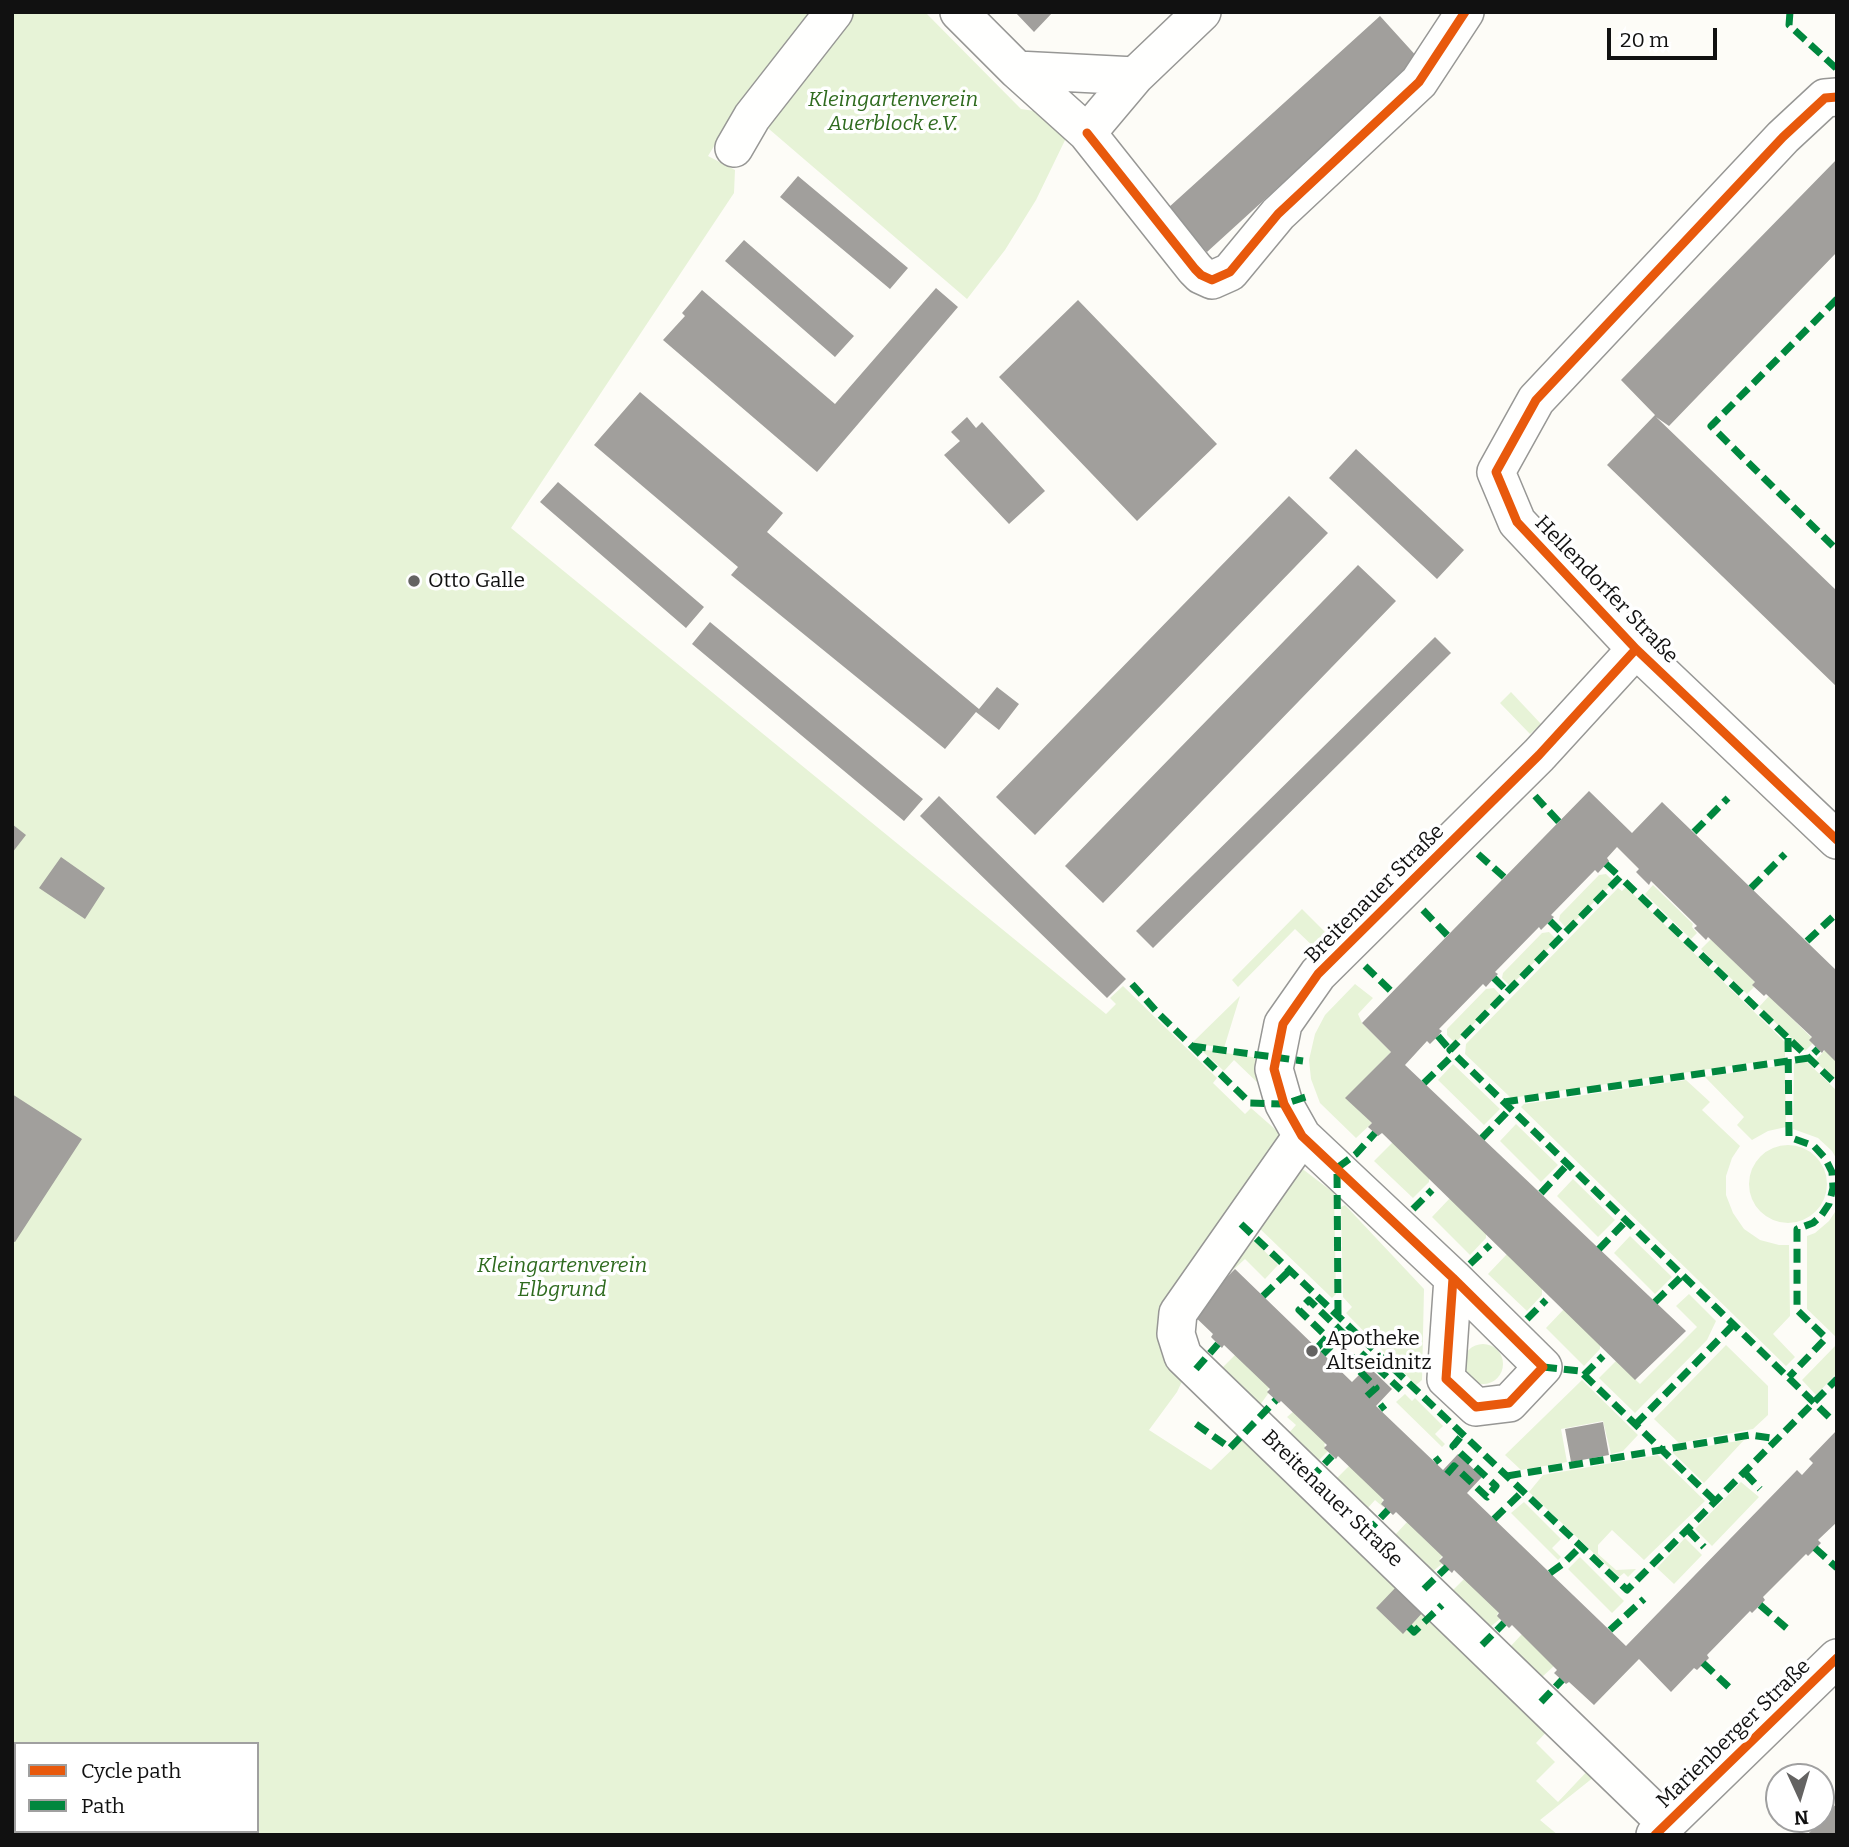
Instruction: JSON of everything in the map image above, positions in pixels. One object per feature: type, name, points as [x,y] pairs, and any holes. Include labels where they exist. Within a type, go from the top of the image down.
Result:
[{"type":"street","points":[[734,148],[752,117],[834,12]]},
{"type":"street","points":[[959,12],[1017,70],[1087,133],[1195,269],[1212,280],[1230,272],[1278,214],[1419,82],[1465,12]]},
{"type":"street","points":[[1087,133],[1135,76],[1202,12]]},
{"type":"street","points":[[1017,70],[1135,76]]},
{"type":"street","name":"Hellendorfer Straße","points":[[1837,97],[1825,99],[1783,137],[1536,400],[1496,472],[1517,522],[1636,649],[1837,840]]},
{"type":"street","name":"Breitenauer Straße","points":[[1452,1278],[1303,1136],[1284,1104],[1274,1069],[1283,1024],[1318,974],[1539,755],[1636,649]]},
{"type":"street","name":"Breitenauer Straße","points":[[1303,1136],[1178,1313],[1177,1334],[1183,1356],[1661,1829]]},
{"type":"street","name":"Marienberger Straße","points":[[1661,1829],[1837,1658]]},
{"type":"green space","name":"Kleingartenverein Elbgrund","points":[[12,12],[816,12],[735,112],[708,156],[735,170],[734,193],[511,528],[1106,1014],[1116,1004],[1110,998],[1123,986],[1217,1078],[1213,1083],[1245,1114],[1251,1108],[1284,1137],[1167,1312],[1187,1371],[1177,1392],[1149,1430],[1211,1470],[1250,1432],[1552,1726],[1536,1743],[1555,1762],[1536,1781],[1558,1802],[1593,1765],[1594,1777],[1540,1820],[1558,1835],[31,1835],[28,1833],[259,1833],[259,1742],[14,1742],[14,1825]]},
{"type":"green space","name":"Kleingartenverein Auerblock e.V.","points":[[848,12],[925,12],[1021,109],[1048,113],[1068,134],[1036,200],[1005,250],[967,299],[762,123]]},
{"type":"green space","points":[[1511,692],[1541,724],[1530,734],[1500,703]]},
{"type":"green space","points":[[1606,874],[1614,882],[1567,929],[1559,920],[1560,915],[1599,875]]},
{"type":"green space","points":[[1653,885],[1693,924],[1692,927],[1697,933],[1691,939],[1645,894]]},
{"type":"green space","points":[[1626,887],[1785,1042],[1785,1058],[1511,1098],[1465,1054],[1466,1044],[1618,888],[1622,891]]},
{"type":"green space","points":[[1302,909],[1331,938],[1318,951],[1295,929],[1238,987],[1232,980]]},
{"type":"green space","points":[[1549,932],[1557,940],[1510,986],[1502,978],[1503,973],[1542,933]]},
{"type":"green space","points":[[1711,939],[1757,984],[1747,994],[1701,949]]},
{"type":"green space","points":[[1355,984],[1373,998],[1358,1014],[1362,1023],[1391,1052],[1346,1098],[1372,1123],[1356,1138],[1320,1103],[1311,1079],[1309,1060],[1315,1034],[1325,1015]]},
{"type":"green space","points":[[1494,988],[1501,996],[1455,1043],[1447,1035],[1447,1029],[1486,989]]},
{"type":"green space","points":[[1240,996],[1224,1048],[1192,1043]]},
{"type":"green space","points":[[1769,996],[1815,1041],[1805,1051],[1759,1007]]},
{"type":"green space","points":[[1200,1049],[1259,1058],[1259,1084],[1234,1060],[1224,1071]]},
{"type":"green space","points":[[1825,1050],[1837,1061],[1837,1082],[1815,1061]]},
{"type":"green space","points":[[1806,1061],[1837,1091],[1837,1160],[1818,1138],[1793,1129],[1794,1063]]},
{"type":"green space","points":[[1453,1064],[1500,1109],[1484,1125],[1438,1080]]},
{"type":"green space","points":[[1785,1065],[1786,1127],[1768,1131],[1752,1140],[1737,1125],[1744,1117],[1705,1077]]},
{"type":"green space","points":[[1686,1080],[1710,1102],[1702,1110],[1740,1146],[1732,1158],[1726,1176],[1726,1195],[1733,1213],[1744,1229],[1760,1240],[1789,1245],[1790,1316],[1773,1334],[1795,1357],[1786,1366],[1521,1107],[1524,1104]]},
{"type":"green space","points":[[1516,1124],[1558,1165],[1541,1182],[1500,1141]]},
{"type":"green space","points":[[1394,1141],[1429,1175],[1429,1182],[1413,1198],[1374,1161]]},
{"type":"green space","points":[[1780,1145],[1796,1145],[1810,1151],[1821,1162],[1827,1176],[1827,1192],[1821,1206],[1810,1217],[1796,1223],[1780,1223],[1766,1217],[1755,1206],[1749,1192],[1749,1176],[1755,1162],[1766,1151]]},
{"type":"green space","points":[[1296,1164],[1334,1193],[1336,1294],[1332,1298],[1256,1225]]},
{"type":"green space","points":[[1573,1179],[1615,1220],[1598,1237],[1557,1196]]},
{"type":"green space","points":[[1451,1197],[1486,1231],[1486,1238],[1470,1255],[1432,1217]]},
{"type":"green space","points":[[1345,1205],[1424,1289],[1422,1380],[1416,1385],[1346,1313],[1352,1307],[1343,1297],[1341,1207]]},
{"type":"green space","points":[[1837,1209],[1837,1338],[1807,1309],[1807,1236],[1829,1221]]},
{"type":"green space","points":[[1630,1236],[1672,1277],[1655,1294],[1614,1253]]},
{"type":"green space","points":[[1251,1237],[1278,1265],[1265,1279],[1245,1259],[1233,1270],[1234,1263]]},
{"type":"green space","points":[[1507,1254],[1542,1288],[1542,1295],[1527,1311],[1488,1274]]},
{"type":"green space","points":[[1689,1294],[1716,1321],[1707,1340],[1635,1413],[1599,1378],[1616,1361],[1640,1384],[1697,1327],[1676,1306]]},
{"type":"green space","points":[[1565,1308],[1600,1342],[1600,1349],[1584,1366],[1546,1328]]},
{"type":"green space","points":[[1483,1344],[1497,1350],[1503,1364],[1497,1378],[1483,1384],[1469,1378],[1463,1364],[1469,1350]]},
{"type":"green space","points":[[1837,1344],[1837,1373],[1816,1395],[1802,1380]]},
{"type":"green space","points":[[1726,1345],[1768,1386],[1768,1415],[1753,1429],[1679,1443],[1654,1419]]},
{"type":"green space","points":[[1236,1354],[1270,1387],[1260,1405],[1222,1368]]},
{"type":"green space","points":[[1582,1380],[1638,1435],[1623,1451],[1611,1454],[1603,1421],[1561,1429],[1567,1462],[1521,1470],[1505,1455]]},
{"type":"green space","points":[[1405,1394],[1412,1401],[1415,1398],[1443,1426],[1435,1434],[1445,1444],[1442,1447],[1396,1402]]},
{"type":"green space","points":[[1294,1411],[1326,1442],[1324,1445],[1329,1450],[1317,1462],[1288,1434],[1296,1425],[1287,1417]]},
{"type":"green space","points":[[1744,1440],[1704,1483],[1672,1452]]},
{"type":"green space","points":[[1658,1455],[1705,1501],[1644,1560],[1612,1530],[1598,1545],[1598,1554],[1616,1570],[1636,1569],[1628,1577],[1624,1573],[1619,1577],[1529,1492],[1543,1475]]},
{"type":"green space","points":[[1350,1465],[1383,1498],[1383,1507],[1375,1500],[1366,1510],[1335,1480]]},
{"type":"green space","points":[[1741,1482],[1759,1497],[1712,1546],[1695,1529]]},
{"type":"green space","points":[[1524,1502],[1561,1539],[1552,1548],[1561,1557],[1558,1560],[1511,1513]]},
{"type":"green space","points":[[1408,1521],[1443,1555],[1440,1559],[1444,1562],[1431,1573],[1394,1536]]},
{"type":"green space","points":[[1685,1538],[1702,1555],[1674,1584],[1657,1568]]},
{"type":"green space","points":[[1580,1557],[1624,1601],[1612,1613],[1568,1569]]},
{"type":"green space","points":[[1466,1577],[1500,1611],[1497,1614],[1501,1618],[1489,1628],[1452,1591]]},
{"type":"green space","points":[[1523,1633],[1555,1665],[1541,1678],[1509,1648]]},
{"type":"building","points":[[1015,12],[1053,12],[1034,32]]},
{"type":"building","points":[[1380,16],[1419,59],[1207,252],[1168,208]]},
{"type":"building","points":[[1837,159],[1837,252],[1669,426],[1656,417],[1837,591],[1837,687],[1607,465],[1655,415],[1621,380]]},
{"type":"building","points":[[798,176],[908,268],[890,289],[780,197]]},
{"type":"building","points":[[744,240],[854,336],[835,357],[725,261]]},
{"type":"building","points":[[936,288],[958,307],[817,472],[663,340],[685,316],[682,313],[702,290],[835,404]]},
{"type":"building","points":[[1078,300],[1217,444],[1137,521],[999,377]]},
{"type":"building","points":[[640,392],[783,513],[767,532],[979,709],[997,687],[1019,704],[999,730],[976,712],[945,749],[731,575],[738,567],[594,445]]},
{"type":"building","points":[[967,417],[976,428],[982,422],[1045,491],[1009,524],[944,455],[960,441],[951,432]]},
{"type":"building","points":[[1356,449],[1464,550],[1437,579],[1329,478]]},
{"type":"building","points":[[558,482],[704,607],[686,628],[540,502]]},
{"type":"building","points":[[1289,496],[1328,533],[1035,835],[996,797]]},
{"type":"building","points":[[1358,565],[1396,601],[1103,903],[1065,866]]},
{"type":"building","points":[[710,622],[923,799],[904,821],[692,644]]},
{"type":"building","points":[[1435,637],[1451,653],[1153,948],[1136,931]]},
{"type":"building","points":[[1589,791],[1632,833],[1662,802],[1837,971],[1837,1063],[1824,1050],[1822,1053],[1809,1040],[1812,1037],[1766,994],[1764,996],[1752,985],[1755,982],[1708,937],[1706,940],[1694,928],[1697,926],[1651,881],[1649,885],[1636,872],[1639,869],[1617,847],[1598,873],[1595,870],[1551,915],[1554,917],[1541,930],[1539,927],[1495,972],[1498,974],[1486,987],[1483,984],[1439,1029],[1442,1031],[1438,1036],[1430,1044],[1427,1041],[1405,1065],[1686,1331],[1635,1380],[1382,1133],[1378,1136],[1368,1127],[1372,1123],[1345,1098],[1391,1052],[1362,1023]]},
{"type":"building","points":[[939,796],[1126,979],[1107,998],[920,816]]},
{"type":"building","points":[[12,824],[26,835],[12,853]]},
{"type":"building","points":[[61,857],[105,888],[85,919],[39,888]]},
{"type":"building","points":[[12,1094],[82,1139],[15,1242],[12,1241]]},
{"type":"building","points":[[1235,1269],[1352,1382],[1368,1366],[1392,1389],[1376,1406],[1443,1470],[1458,1454],[1482,1477],[1467,1493],[1626,1646],[1797,1470],[1802,1475],[1813,1463],[1809,1459],[1837,1430],[1837,1522],[1818,1540],[1821,1543],[1808,1556],[1806,1554],[1763,1597],[1765,1600],[1752,1613],[1750,1611],[1707,1655],[1709,1658],[1697,1670],[1694,1668],[1671,1692],[1639,1659],[1594,1705],[1569,1682],[1566,1684],[1554,1673],[1557,1670],[1512,1625],[1509,1628],[1497,1616],[1499,1613],[1454,1570],[1452,1573],[1439,1561],[1443,1557],[1396,1512],[1393,1515],[1381,1504],[1384,1500],[1338,1456],[1336,1459],[1324,1448],[1327,1445],[1281,1401],[1279,1403],[1267,1392],[1270,1389],[1224,1345],[1222,1348],[1211,1337],[1213,1334],[1191,1313]]},
{"type":"building","points":[[1603,1422],[1609,1455],[1571,1462],[1565,1429]]},
{"type":"building","points":[[1398,1585],[1424,1611],[1403,1634],[1376,1608]]},
{"type":"building","points":[[1837,1803],[1837,1835],[1807,1835],[1835,1833]]},
{"type":"marked path","points":[[1790,12],[1789,25],[1837,69]]},
{"type":"marked path","points":[[1837,299],[1711,426],[1837,550]]},
{"type":"marked path","points":[[1535,796],[1559,822]]},
{"type":"marked path","points":[[1694,832],[1728,798]]},
{"type":"marked path","points":[[1478,854],[1504,877]]},
{"type":"marked path","points":[[1751,888],[1785,854]]},
{"type":"marked path","points":[[1606,864],[1620,877]]},
{"type":"marked path","points":[[1829,1417],[1450,1050],[1620,877],[1837,1085]]},
{"type":"marked path","points":[[1423,910],[1448,936]]},
{"type":"marked path","points":[[1807,941],[1837,913]]},
{"type":"marked path","points":[[1550,921],[1564,935]]},
{"type":"marked path","points":[[1365,966],[1392,992]]},
{"type":"marked path","points":[[1494,978],[1508,992]]},
{"type":"marked path","points":[[1132,984],[1250,1103],[1284,1104],[1309,1096]]},
{"type":"marked path","points":[[1438,1036],[1450,1050]]},
{"type":"marked path","points":[[1788,1038],[1789,1137],[1814,1146],[1825,1158],[1832,1172],[1833,1188],[1829,1204],[1821,1216],[1813,1223],[1797,1229],[1797,1310],[1826,1338],[1789,1377]]},
{"type":"marked path","points":[[1192,1046],[1303,1061]]},
{"type":"marked path","points":[[1504,1102],[1809,1058],[1818,1049]]},
{"type":"marked path","points":[[1424,1083],[1454,1054]]},
{"type":"marked path","points":[[1482,1138],[1511,1108]]},
{"type":"marked path","points":[[1338,1314],[1337,1168],[1356,1154],[1375,1133]]},
{"type":"marked path","points":[[1541,1193],[1568,1164]]},
{"type":"marked path","points":[[1413,1209],[1432,1190]]},
{"type":"marked path","points":[[1599,1249],[1627,1220]]},
{"type":"marked path","points":[[1241,1224],[1627,1590],[1837,1379]]},
{"type":"marked path","points":[[1470,1264],[1490,1245]]},
{"type":"marked path","points":[[1263,1296],[1290,1270]]},
{"type":"marked path","points":[[1655,1302],[1683,1275]]},
{"type":"marked path","points":[[1317,1348],[1327,1337],[1299,1310],[1309,1300],[1344,1334]]},
{"type":"marked path","points":[[1527,1319],[1546,1300]]},
{"type":"marked path","points":[[1635,1425],[1734,1324]]},
{"type":"marked path","points":[[1196,1369],[1218,1344]]},
{"type":"marked path","points":[[1323,1354],[1331,1346]]},
{"type":"marked path","points":[[1367,1396],[1376,1388],[1351,1362],[1360,1352],[1401,1390]]},
{"type":"marked path","points":[[1584,1375],[1603,1356]]},
{"type":"marked path","points":[[1543,1367],[1580,1371],[1716,1502]]},
{"type":"marked path","points":[[1196,1424],[1230,1448],[1276,1400]]},
{"type":"marked path","points":[[1380,1409],[1385,1405]]},
{"type":"marked path","points":[[1447,1474],[1454,1466],[1487,1497],[1496,1486],[1453,1446],[1463,1434]]},
{"type":"marked path","points":[[1507,1476],[1750,1435],[1779,1439]]},
{"type":"marked path","points":[[1310,1479],[1332,1456]]},
{"type":"marked path","points":[[1435,1462],[1440,1458]]},
{"type":"marked path","points":[[1745,1473],[1760,1489]]},
{"type":"marked path","points":[[1494,1519],[1523,1491]]},
{"type":"marked path","points":[[1366,1533],[1388,1510]]},
{"type":"marked path","points":[[1688,1530],[1704,1547]]},
{"type":"marked path","points":[[1550,1573],[1581,1546]]},
{"type":"marked path","points":[[1815,1548],[1837,1568]]},
{"type":"marked path","points":[[1424,1589],[1447,1567]]},
{"type":"marked path","points":[[1610,1630],[1644,1599]]},
{"type":"marked path","points":[[1409,1627],[1414,1632],[1442,1605]]},
{"type":"marked path","points":[[1760,1605],[1791,1632]]},
{"type":"marked path","points":[[1482,1645],[1504,1623]]},
{"type":"marked path","points":[[1703,1663],[1731,1689]]},
{"type":"marked path","points":[[1541,1702],[1562,1680]]},
{"type":"cycle path","points":[[1087,133],[1195,269],[1212,280],[1230,272],[1278,214],[1419,82],[1465,12]]},
{"type":"cycle path","points":[[1837,97],[1825,98],[1783,137],[1536,400],[1496,472],[1517,522],[1636,649],[1837,840]]},
{"type":"cycle path","points":[[1453,1278],[1543,1367],[1509,1403],[1476,1407],[1446,1379],[1453,1278],[1302,1136],[1284,1104],[1274,1069],[1283,1024],[1318,974],[1539,755],[1636,649]]},
{"type":"cycle path","points":[[1655,1835],[1837,1658]]},
{"type":"place","name":"Otto Galle","points":[[414,581]]},
{"type":"place","name":"Apotheke Altseidnitz","points":[[1312,1351]]}]
